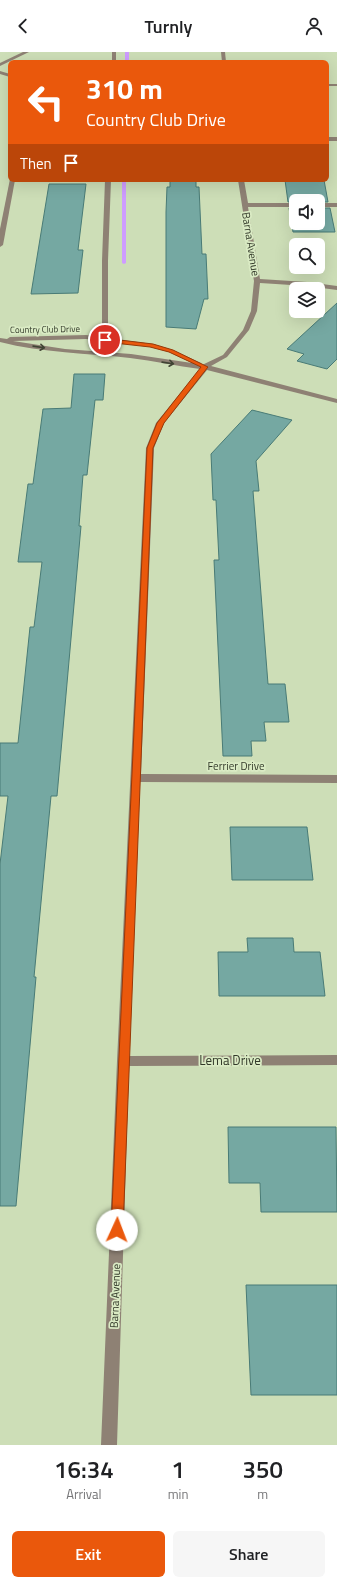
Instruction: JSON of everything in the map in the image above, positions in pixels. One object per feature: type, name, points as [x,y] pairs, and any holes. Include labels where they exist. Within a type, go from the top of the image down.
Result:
[{"type":"street","points":[[10,60],[27,52]]},
{"type":"street","points":[[0,245],[12,182]]},
{"type":"street","points":[[105,340],[104,261],[108,182]]},
{"type":"street","name":"Barna Avenue","points":[[109,1445],[123,1061],[150,448],[160,423],[205,367],[225,356],[246,330],[254,311],[257,281],[242,182]]},
{"type":"street","points":[[0,204],[7,204]]},
{"type":"street","points":[[245,205],[289,205]]},
{"type":"street","points":[[325,205],[337,205]]},
{"type":"street","points":[[257,281],[307,284],[337,288]]},
{"type":"street","name":"Country Club Drive","points":[[0,340],[86,337],[151,345],[171,351],[205,367]]},
{"type":"street","name":"Country Club Drive","points":[[0,340],[36,347],[131,356],[163,362],[205,367],[337,401]]},
{"type":"street","name":"Ferrier Drive","points":[[135,778],[337,779]]},
{"type":"street","name":"Lema Drive","points":[[123,1061],[337,1060]]},
{"type":"building","points":[[170,182],[196,182],[196,187],[199,187],[202,254],[206,254],[208,299],[204,299],[196,329],[166,327],[166,212],[167,187],[170,187]]},
{"type":"building","points":[[285,182],[324,182],[328,202],[325,202],[325,194],[289,194],[289,202]]},
{"type":"building","points":[[49,184],[86,184],[78,250],[83,250],[78,293],[31,294]]},
{"type":"building","points":[[325,208],[330,208],[335,232],[293,232],[293,230],[325,230]]},
{"type":"building","points":[[337,303],[337,359],[327,369],[297,361],[304,354],[287,349],[321,318],[325,318],[325,314]]},
{"type":"building","points":[[74,374],[105,374],[103,400],[95,400],[87,475],[83,475],[79,526],[81,526],[57,796],[51,796],[34,977],[36,977],[16,1206],[0,1206],[0,864],[8,796],[0,796],[0,743],[18,743],[30,627],[34,627],[42,562],[18,562],[28,484],[33,484],[43,409],[71,408]]},
{"type":"building","points":[[252,410],[292,420],[256,461],[259,491],[253,491],[268,684],[285,684],[289,722],[264,722],[266,741],[251,741],[252,756],[223,756],[214,560],[219,560],[216,500],[213,500],[211,454]]},
{"type":"building","points":[[230,827],[307,827],[313,880],[232,880]]},
{"type":"building","points":[[247,938],[293,938],[294,952],[320,952],[325,996],[219,996],[218,952],[248,952]]},
{"type":"building","points":[[228,1127],[336,1127],[337,1212],[261,1212],[260,1183],[229,1183]]},
{"type":"building","points":[[246,1285],[337,1285],[337,1395],[251,1395]]},
{"type":"waterway","points":[[127,52],[127,60]]},
{"type":"waterway","points":[[124,182],[124,263]]},
{"type":"route","points":[[105,340],[151,345],[171,351],[205,367],[160,423],[150,448],[117,1230]]}]
